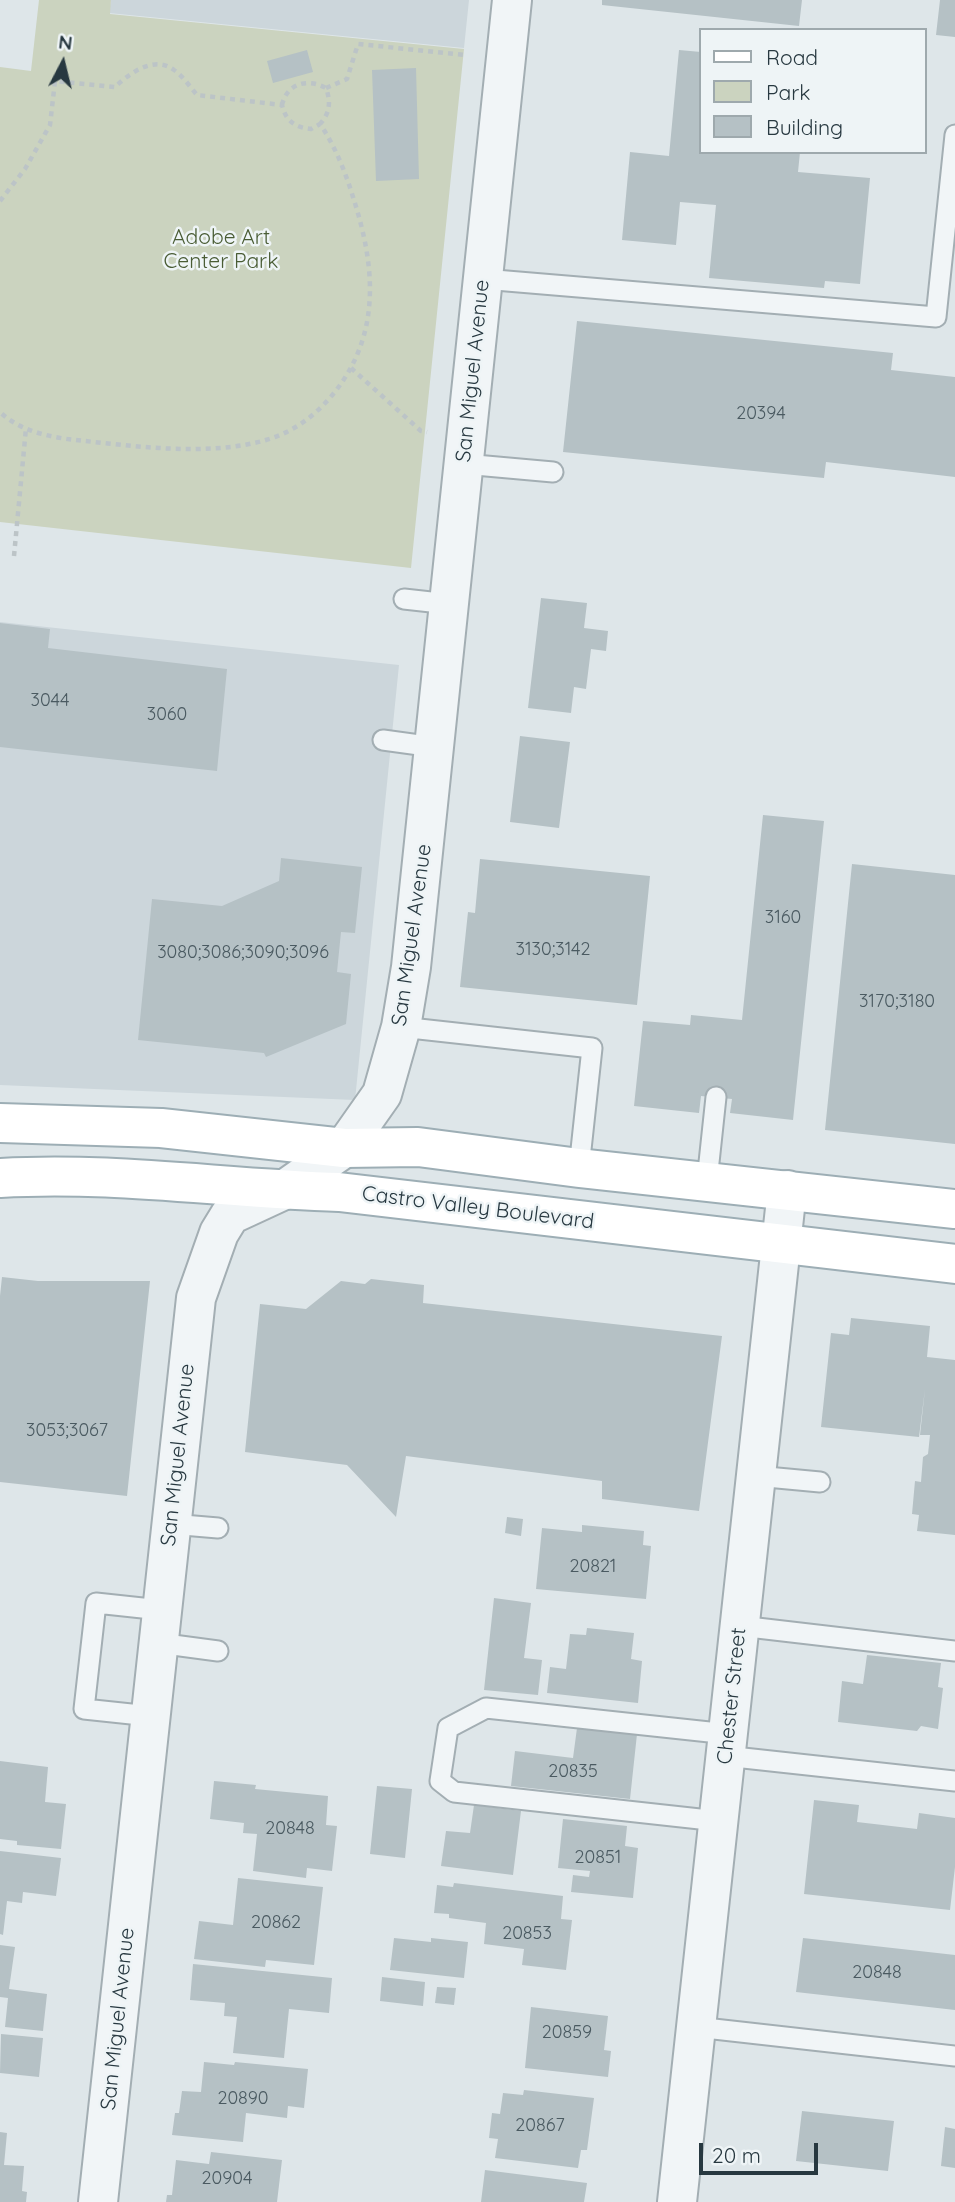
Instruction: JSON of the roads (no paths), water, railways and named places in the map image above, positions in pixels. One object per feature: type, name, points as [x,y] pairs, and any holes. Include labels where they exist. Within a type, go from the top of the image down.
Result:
[{"type":"main road","points":[[0,1123],[161,1128],[344,1148],[418,1147],[579,1168],[955,1209]]},
{"type":"main road","name":"Castro Valley Boulevard","points":[[0,1178],[113,1176],[284,1191],[339,1192],[955,1264]]},
{"type":"street","name":"San Miguel Avenue","points":[[98,2202],[196,1298],[219,1233],[230,1215],[284,1191],[344,1148],[382,1094],[401,1027],[411,967],[512,0]]},
{"type":"street","name":"Chester Street","points":[[677,2202],[787,1190]]},
{"type":"lane","points":[[483,279],[936,317],[955,135]]},
{"type":"lane","points":[[465,450],[553,472]]},
{"type":"lane","points":[[404,599],[449,604]]},
{"type":"lane","points":[[383,740],[434,747]]},
{"type":"lane","points":[[401,1027],[592,1048],[579,1168]]},
{"type":"lane","points":[[707,1181],[716,1097]]},
{"type":"lane","points":[[756,1476],[820,1482]]},
{"type":"lane","points":[[171,1524],[218,1528]]},
{"type":"lane","points":[[150,1716],[84,1709],[96,1603],[218,1651]]},
{"type":"lane","points":[[740,1626],[955,1651]]},
{"type":"lane","points":[[718,1821],[454,1792],[439,1781],[448,1728],[486,1708],[955,1781]]},
{"type":"lane","points":[[696,2027],[955,2056]]},
{"type":"park label","name":"Adobe Art Center Park","points":[[221,250]]}]
